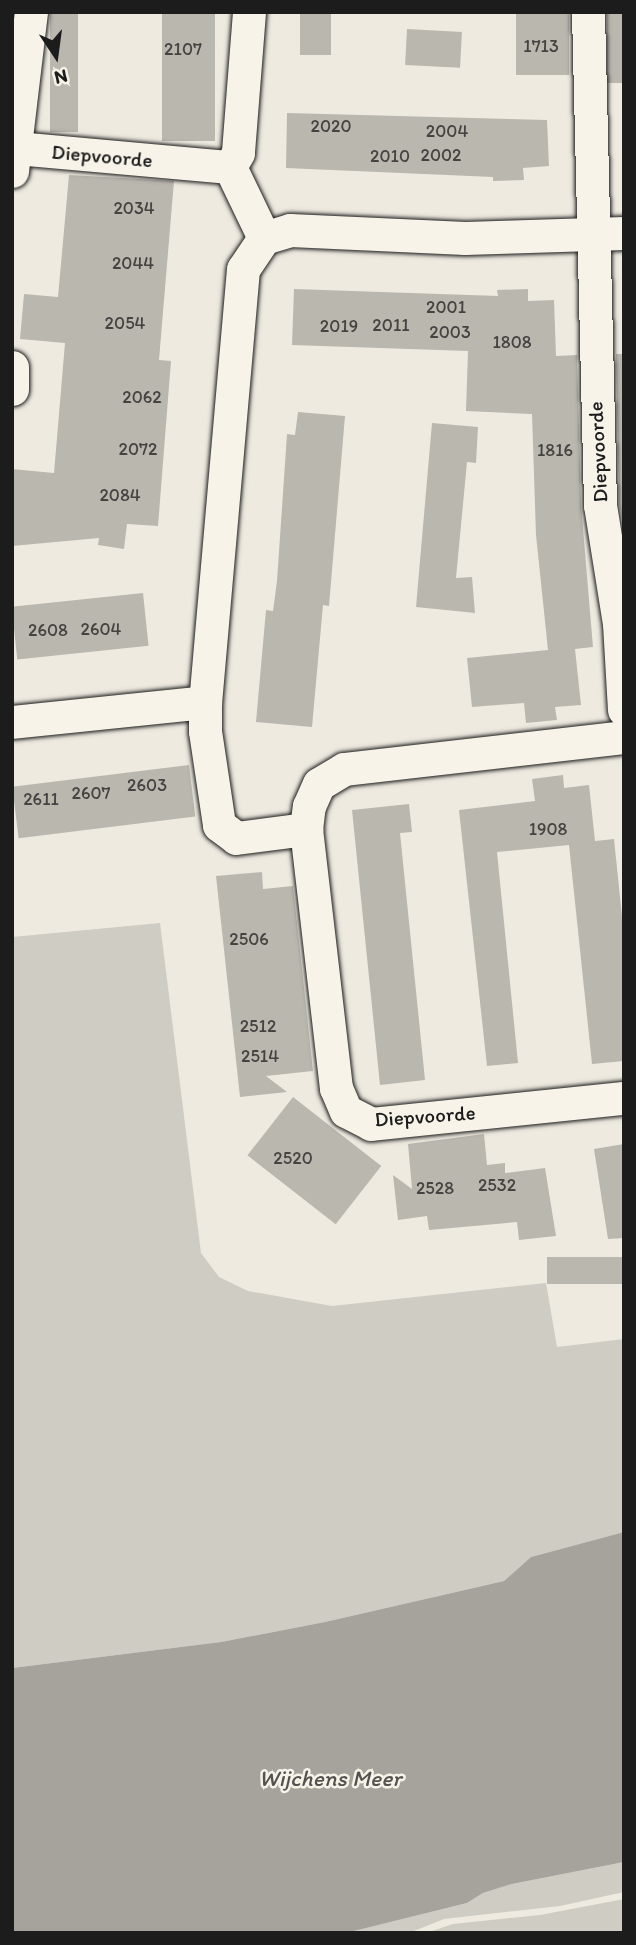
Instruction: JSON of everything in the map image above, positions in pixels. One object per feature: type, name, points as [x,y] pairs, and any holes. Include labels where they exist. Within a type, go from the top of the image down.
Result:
[{"type":"street","name":"Diepvoorde","points":[[31,12],[14,159],[230,167]]},
{"type":"street","points":[[250,12],[238,153],[230,167],[264,238]]},
{"type":"street","name":"Diepvoorde","points":[[588,12],[609,233],[600,505],[613,572],[624,710]]},
{"type":"street","points":[[306,828],[236,838],[226,834],[219,825],[205,731],[205,702],[243,269],[264,238],[290,230],[465,238],[609,233]]},
{"type":"street","points":[[12,367],[12,389]]},
{"type":"street","points":[[12,722],[205,702]]},
{"type":"street","name":"Diepvoorde","points":[[624,737],[344,769],[319,785],[309,806],[306,828],[336,1087],[346,1111],[371,1124],[624,1098]]},
{"type":"shaded area","points":[[160,923],[201,1253],[219,1277],[248,1291],[332,1306],[546,1283],[557,1347],[624,1339],[624,1532],[531,1557],[504,1581],[325,1622],[221,1642],[12,1668],[12,937]]},
{"type":"shaded area","points":[[624,1862],[624,1892],[560,1906],[444,1919],[409,1933],[346,1933],[467,1903],[483,1893],[512,1884]]},
{"type":"shaded area","points":[[624,1899],[624,1933],[426,1933],[453,1924],[540,1915]]},
{"type":"water","name":"Wijchens Meer","points":[[624,1532],[624,1862],[512,1884],[483,1893],[467,1903],[346,1933],[12,1933],[12,1668],[221,1642],[325,1622],[504,1581],[531,1557]]},
{"type":"building","points":[[50,12],[78,12],[78,132],[50,132]]},
{"type":"building","points":[[162,12],[215,12],[215,141],[162,141]]},
{"type":"building","points":[[300,12],[331,12],[331,55],[300,55]]},
{"type":"building","points":[[516,12],[569,12],[569,75],[516,75]]},
{"type":"building","points":[[607,12],[624,12],[624,83],[607,83]]},
{"type":"building","points":[[407,29],[462,32],[460,68],[405,65]]},
{"type":"building","points":[[287,113],[547,120],[549,166],[523,168],[524,180],[493,181],[493,177],[286,168]]},
{"type":"building","points":[[69,175],[174,181],[159,360],[171,361],[158,526],[127,524],[124,549],[98,545],[99,538],[12,546],[12,469],[54,473],[65,343],[20,339],[24,294],[58,297]]},
{"type":"building","points":[[294,289],[498,296],[497,290],[528,289],[528,301],[554,300],[556,356],[577,355],[581,505],[593,647],[575,649],[581,705],[555,707],[557,720],[526,723],[524,703],[472,707],[467,658],[548,650],[536,535],[532,414],[466,411],[468,351],[292,345]]},
{"type":"building","points":[[616,354],[624,354],[624,531],[619,503]]},
{"type":"building","points":[[298,412],[345,416],[329,606],[323,605],[312,727],[256,722],[266,610],[273,611],[277,581],[287,434],[295,435]]},
{"type":"building","points":[[432,423],[478,427],[476,463],[467,462],[456,578],[472,577],[475,613],[416,607]]},
{"type":"building","points":[[143,593],[149,646],[17,660],[12,607]]},
{"type":"building","points":[[189,765],[195,817],[19,838],[12,787]]},
{"type":"building","points":[[563,775],[564,788],[589,785],[595,841],[614,839],[624,936],[624,1061],[592,1064],[569,845],[497,852],[518,1063],[487,1066],[459,810],[535,801],[532,779]]},
{"type":"building","points":[[409,804],[412,832],[400,833],[425,1080],[380,1085],[352,810]]},
{"type":"building","points":[[262,872],[263,889],[293,886],[313,1071],[266,1076],[287,1092],[240,1097],[216,876]]},
{"type":"building","points":[[293,1097],[381,1166],[336,1224],[247,1155]]},
{"type":"building","points":[[484,1134],[487,1165],[505,1163],[505,1173],[545,1168],[556,1236],[519,1240],[517,1222],[429,1230],[427,1216],[398,1220],[393,1175],[412,1189],[408,1144]]},
{"type":"building","points":[[624,1144],[624,1238],[608,1239],[594,1149]]},
{"type":"building","points":[[547,1257],[624,1257],[624,1284],[547,1284]]}]
